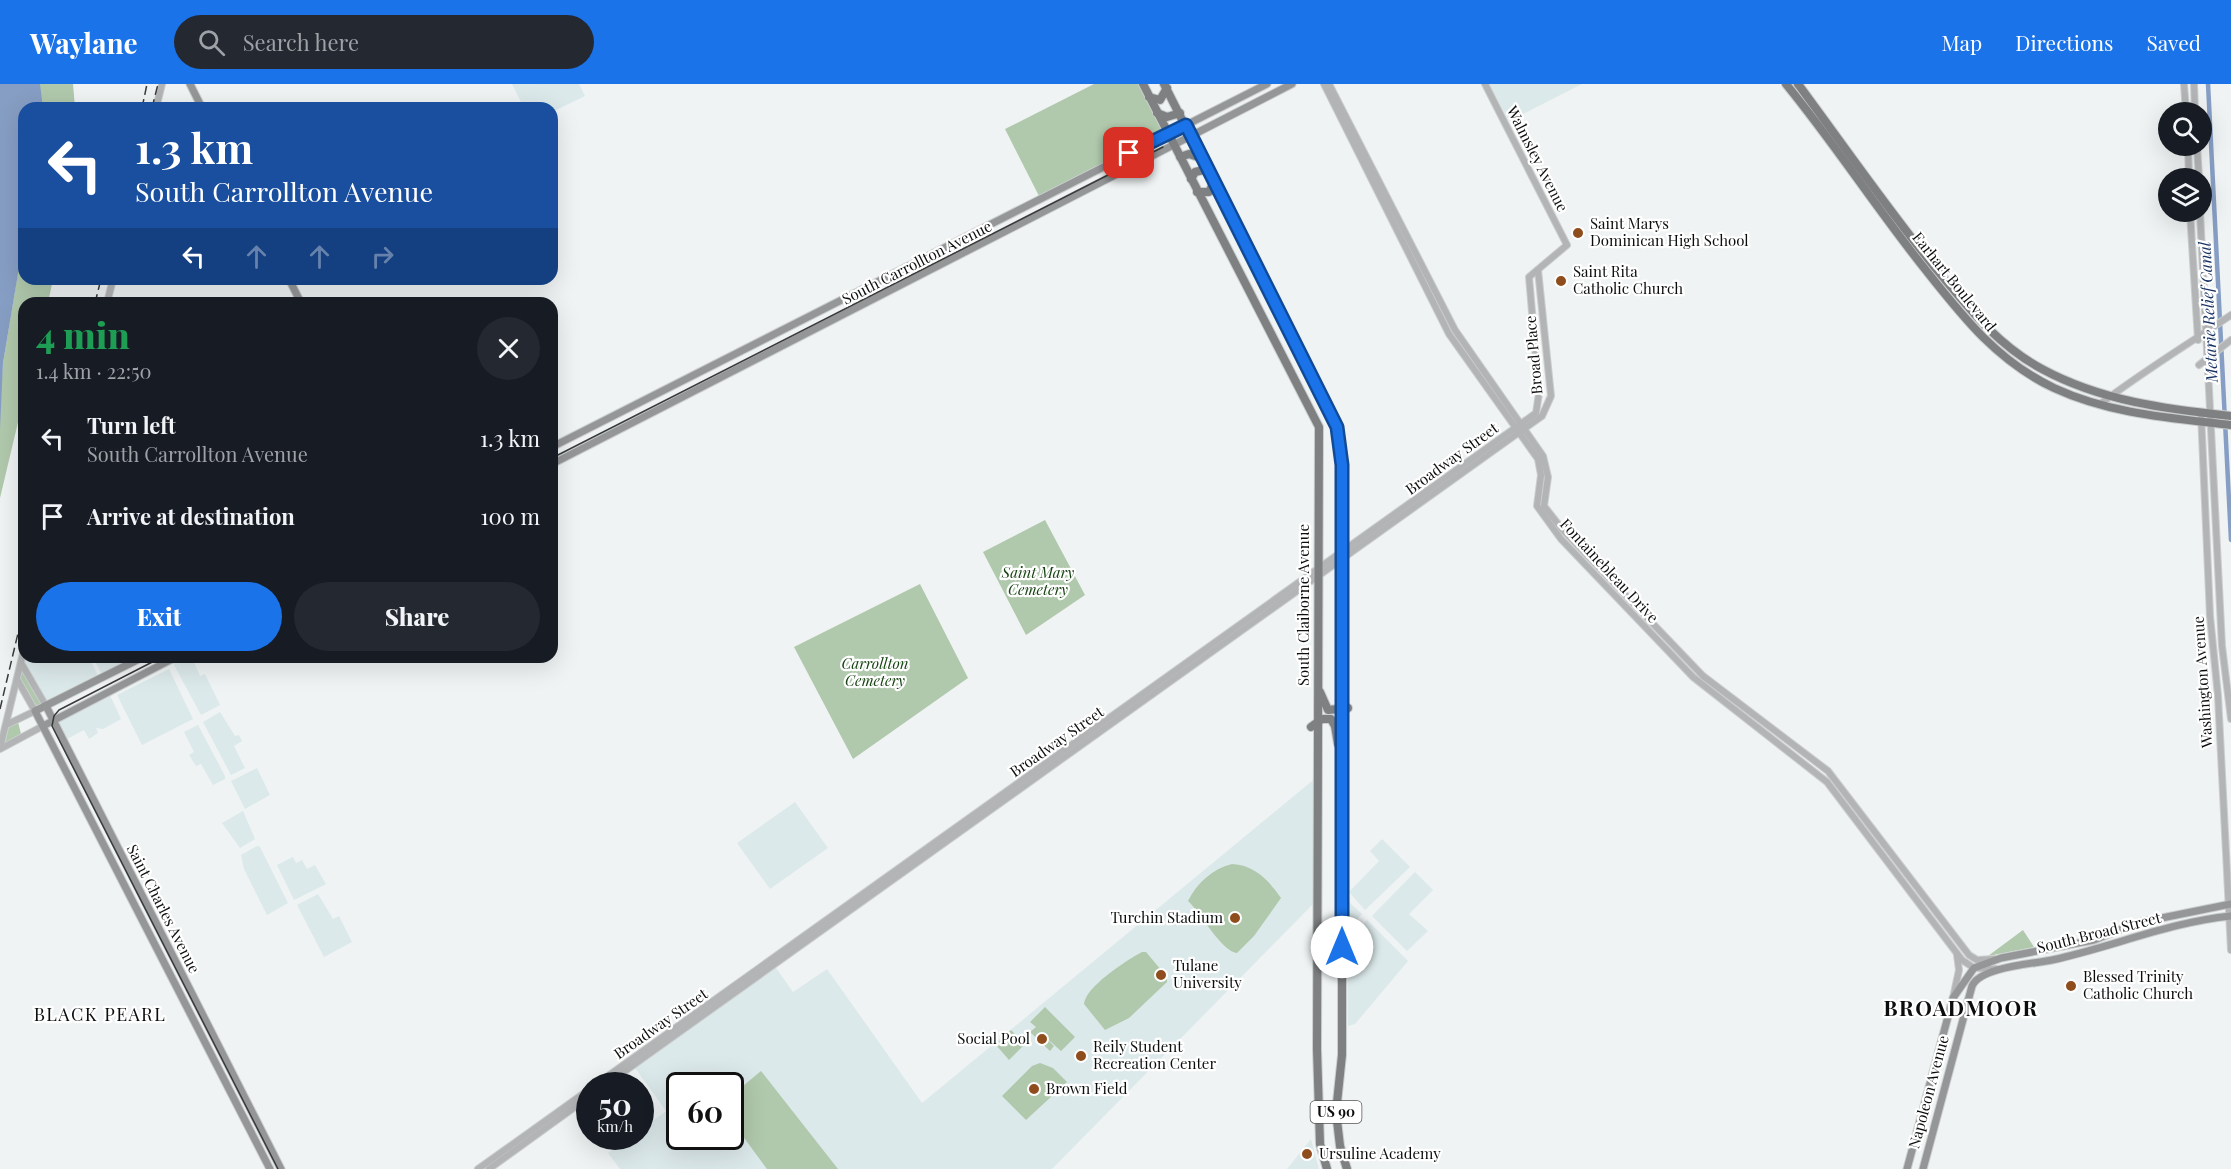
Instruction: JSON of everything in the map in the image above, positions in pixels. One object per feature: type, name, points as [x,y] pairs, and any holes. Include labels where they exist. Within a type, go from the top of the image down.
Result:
[{"type":"main road","points":[[190,84],[199,102]]},
{"type":"main road","name":"South Carrollton Avenue","points":[[558,444],[1267,84]]},
{"type":"main road","name":"South Carrollton Avenue","points":[[558,461],[1192,138],[1292,84]]},
{"type":"main road","name":"Earhart Boulevard","points":[[1786,84],[1893,228],[1970,326],[2016,367],[2056,389],[2099,405],[2144,415],[2201,422],[2231,416]]},
{"type":"main road","name":"Earhart Boulevard","points":[[1798,84],[1900,224],[1986,328],[2020,356],[2061,379],[2109,397],[2201,413],[2231,425]]},
{"type":"main road","name":"South Claiborne Avenue","points":[[1144,85],[1319,427],[1317,661],[1314,724],[1319,1128],[1327,1169]]},
{"type":"main road","points":[[1149,97],[1160,100],[1166,86]]},
{"type":"main road","name":"US 90","points":[[1166,86],[1334,416],[1341,452],[1345,709],[1342,781],[1342,1055],[1336,1112],[1340,1146],[1347,1169]]},
{"type":"main road","points":[[1236,100],[1241,111]]},
{"type":"main road","points":[[1157,113],[1167,117],[1180,113]]},
{"type":"main road","points":[[1180,157],[1190,154],[1203,158]]},
{"type":"main road","points":[[1114,161],[1113,165],[1117,175]]},
{"type":"main road","points":[[1191,179],[1195,172],[1208,169]]},
{"type":"main road","points":[[1197,192],[1209,192],[1214,182]]},
{"type":"main road","points":[[2056,389],[2061,379]]},
{"type":"main road","points":[[1317,661],[1324,706],[1330,711],[1345,709]]},
{"type":"main road","points":[[35,711],[131,663]]},
{"type":"main road","points":[[43,726],[164,663]]},
{"type":"main road","name":"Saint Charles Avenue","points":[[46,706],[282,1169]]},
{"type":"main road","name":"Saint Charles Avenue","points":[[35,711],[270,1169]]},
{"type":"main road","points":[[1314,724],[1325,718],[1334,723],[1342,781]]},
{"type":"main road","name":"South Broad Street","points":[[2001,958],[2094,940],[2137,923],[2229,904]]},
{"type":"main road","name":"South Broad Street","points":[[2000,970],[2094,950],[2123,939],[2230,916]]},
{"type":"main road","points":[[1974,968],[2001,958]]},
{"type":"main road","name":"Napoleon Avenue","points":[[1907,1169],[1953,998],[1974,968]]},
{"type":"main road","name":"Napoleon Avenue","points":[[1923,1169],[1972,986],[1980,976],[2000,970]]},
{"type":"street","points":[[158,102],[162,84]]},
{"type":"street","name":"Fontainebleau Drive","points":[[1324,84],[1449,334],[1521,429],[1540,464],[1538,509],[1561,539],[1693,677],[1827,782],[1957,954],[1974,968]]},
{"type":"street","name":"Fontainebleau Drive","points":[[1329,84],[1453,326],[1547,466],[1544,506],[1562,529],[1703,676],[1828,771],[1962,946],[1977,960]]},
{"type":"street","name":"Walmsley Avenue","points":[[1485,84],[1567,245],[1538,270]]},
{"type":"street","points":[[2184,84],[2185,102]]},
{"type":"street","points":[[2194,84],[2195,102]]},
{"type":"street","points":[[2191,222],[2198,340]]},
{"type":"street","name":"Washington Avenue","points":[[2200,222],[2207,357],[2214,419],[2222,646],[2231,719]]},
{"type":"street","name":"Broad Place","points":[[1521,429],[1546,411],[1551,396],[1538,270],[1528,277],[1540,399],[1538,409],[1532,416]]},
{"type":"street","points":[[2099,405],[2144,371],[2198,340],[2231,315]]},
{"type":"street","points":[[2199,365],[2231,340]]},
{"type":"street","name":"Washington Avenue","points":[[2201,413],[2231,950]]},
{"type":"street","name":"Broadway Street","points":[[614,1072],[1521,429],[1532,416]]},
{"type":"street","name":"Broadway Street","points":[[623,1072],[1318,573]]},
{"type":"street","points":[[0,748],[21,663]]},
{"type":"street","name":"Saint Charles Avenue","points":[[22,663],[46,706]]},
{"type":"street","name":"Saint Charles Avenue","points":[[17,678],[35,711]]},
{"type":"street","points":[[6,725],[35,711]]},
{"type":"street","points":[[0,748],[43,726]]},
{"type":"street","points":[[1953,998],[1959,970],[1957,954]]},
{"type":"street","name":"South Broad Street","points":[[1977,960],[2001,958]]},
{"type":"street","name":"South Broad Street","points":[[1974,968],[2000,970]]},
{"type":"street","points":[[478,1169],[576,1099]]},
{"type":"street","points":[[489,1169],[576,1106]]},
{"type":"shaded area","points":[[512,84],[579,84],[585,96],[558,109],[558,102],[521,102]]},
{"type":"shaded area","points":[[1489,84],[1582,84],[1509,121]]},
{"type":"shaded area","points":[[25,663],[92,663],[99,678],[48,702]]},
{"type":"shaded area","points":[[96,663],[131,663],[103,677]]},
{"type":"shaded area","points":[[173,663],[195,663],[200,676],[205,674],[220,705],[201,715]]},
{"type":"shaded area","points":[[169,669],[193,719],[142,745],[117,695]]},
{"type":"shaded area","points":[[109,693],[121,719],[103,729],[96,728],[98,733],[89,739],[84,730],[65,740],[58,720]]},
{"type":"shaded area","points":[[220,712],[235,736],[239,735],[242,741],[234,746],[245,768],[231,775],[203,722]]},
{"type":"shaded area","points":[[198,725],[225,776],[225,779],[213,785],[201,764],[196,766],[189,755],[194,752],[184,732]]},
{"type":"shaded area","points":[[257,768],[270,795],[245,809],[231,781]]},
{"type":"shaded area","name":"Tulane University","points":[[1318,776],[1319,898],[1052,1169],[620,1169],[608,1153],[612,1150],[654,1150],[654,1120],[666,1111],[654,1094],[654,1072],[638,1072],[633,1065],[774,965],[793,992],[827,969],[922,1103]]},
{"type":"shaded area","points":[[795,802],[828,848],[770,889],[737,843]]},
{"type":"shaded area","points":[[243,811],[255,839],[240,848],[222,823]]},
{"type":"shaded area","points":[[1382,839],[1410,867],[1365,910],[1349,892],[1379,861],[1370,851]]},
{"type":"shaded area","points":[[257,846],[260,847],[288,903],[267,915],[244,869],[241,855]]},
{"type":"shaded area","points":[[293,857],[296,863],[302,860],[307,869],[315,865],[326,884],[294,900],[277,865]]},
{"type":"shaded area","points":[[1415,872],[1433,890],[1409,914],[1428,931],[1407,951],[1372,916]]},
{"type":"shaded area","points":[[318,894],[333,919],[339,916],[352,942],[324,957],[297,905]]},
{"type":"shaded area","points":[[1349,902],[1362,914],[1349,928],[1346,925]]},
{"type":"shaded area","points":[[1367,920],[1408,961],[1355,1024],[1348,1026],[1347,941]]},
{"type":"shaded area","name":"Ursuline Academy","points":[[1311,1139],[1319,1169],[1287,1169]]},
{"type":"green space","points":[[30,84],[73,84],[74,102],[33,102]]},
{"type":"green space","points":[[1094,84],[1143,84],[1168,134],[1040,198],[1005,129]]},
{"type":"green space","points":[[18,272],[18,285],[52,285],[49,297],[18,297],[18,422],[0,498],[0,403],[3,363]]},
{"type":"green space","name":"Saint Mary Cemetery","points":[[1045,520],[1085,595],[1026,635],[983,552]]},
{"type":"green space","name":"Carrollton Cemetery","points":[[920,584],[968,678],[853,759],[794,647]]},
{"type":"green space","points":[[21,670],[43,704],[35,709],[19,680]]},
{"type":"green space","points":[[18,722],[21,734],[4,743],[7,727]]},
{"type":"green space","name":"Turchin Stadium","points":[[1232,864],[1248,867],[1261,875],[1281,898],[1254,936],[1237,953],[1224,946],[1188,901],[1206,878],[1218,869]]},
{"type":"green space","points":[[2023,930],[2034,947],[1988,956]]},
{"type":"green space","points":[[1142,952],[1146,952],[1167,977],[1167,982],[1129,1018],[1105,1030],[1084,1004],[1086,997],[1099,982]]},
{"type":"green space","points":[[1045,1007],[1075,1037],[1061,1051],[1042,1034],[1054,1046],[1050,1051],[1030,1032],[1036,1027],[1030,1022]]},
{"type":"green space","points":[[1011,1030],[1025,1044],[1009,1060],[996,1045]]},
{"type":"green space","name":"Brown Field","points":[[1040,1063],[1053,1068],[1067,1082],[1026,1120],[1002,1096],[1032,1066]]},
{"type":"green space","points":[[761,1071],[838,1169],[767,1169],[744,1138],[744,1085]]},
{"type":"water","points":[[0,84],[40,84],[42,102],[18,102],[18,274],[3,363],[0,429]]},
{"type":"waterway","name":"Metarie Relief Canal","points":[[2208,84],[2231,540]]},
{"type":"tram line","points":[[558,455],[1163,147]]},
{"type":"tram line","points":[[150,663],[59,710],[54,716],[52,726],[278,1169]]},
{"type":"railway","points":[[143,102],[147,84]]},
{"type":"railway","points":[[154,102],[158,84]]},
{"type":"railway","points":[[96,297],[100,285]]},
{"type":"railway","points":[[0,709],[18,633]]},
{"type":"place","name":"Saint Marys Dominican High School","points":[[1578,233]]},
{"type":"place","name":"Saint Rita Catholic Church","points":[[1561,281]]},
{"type":"place","name":"Turchin Stadium","points":[[1235,918]]},
{"type":"place","name":"Tulane University","points":[[1161,975]]},
{"type":"place","name":"Blessed Trinity Catholic Church","points":[[2071,986]]},
{"type":"place","name":"Social Pool","points":[[1042,1039]]},
{"type":"place","name":"Reily Student Recreation Center","points":[[1081,1056]]},
{"type":"place","name":"Brown Field","points":[[1034,1089]]},
{"type":"place","name":"Ursuline Academy","points":[[1307,1154]]},
{"type":"district","name":"BROADMOOR","points":[[1961,1009]]},
{"type":"district","name":"BLACK PEARL","points":[[100,1015]]},
{"type":"route","points":[[1129,153],[1186,125],[1337,427],[1342,465],[1342,947]]}]
